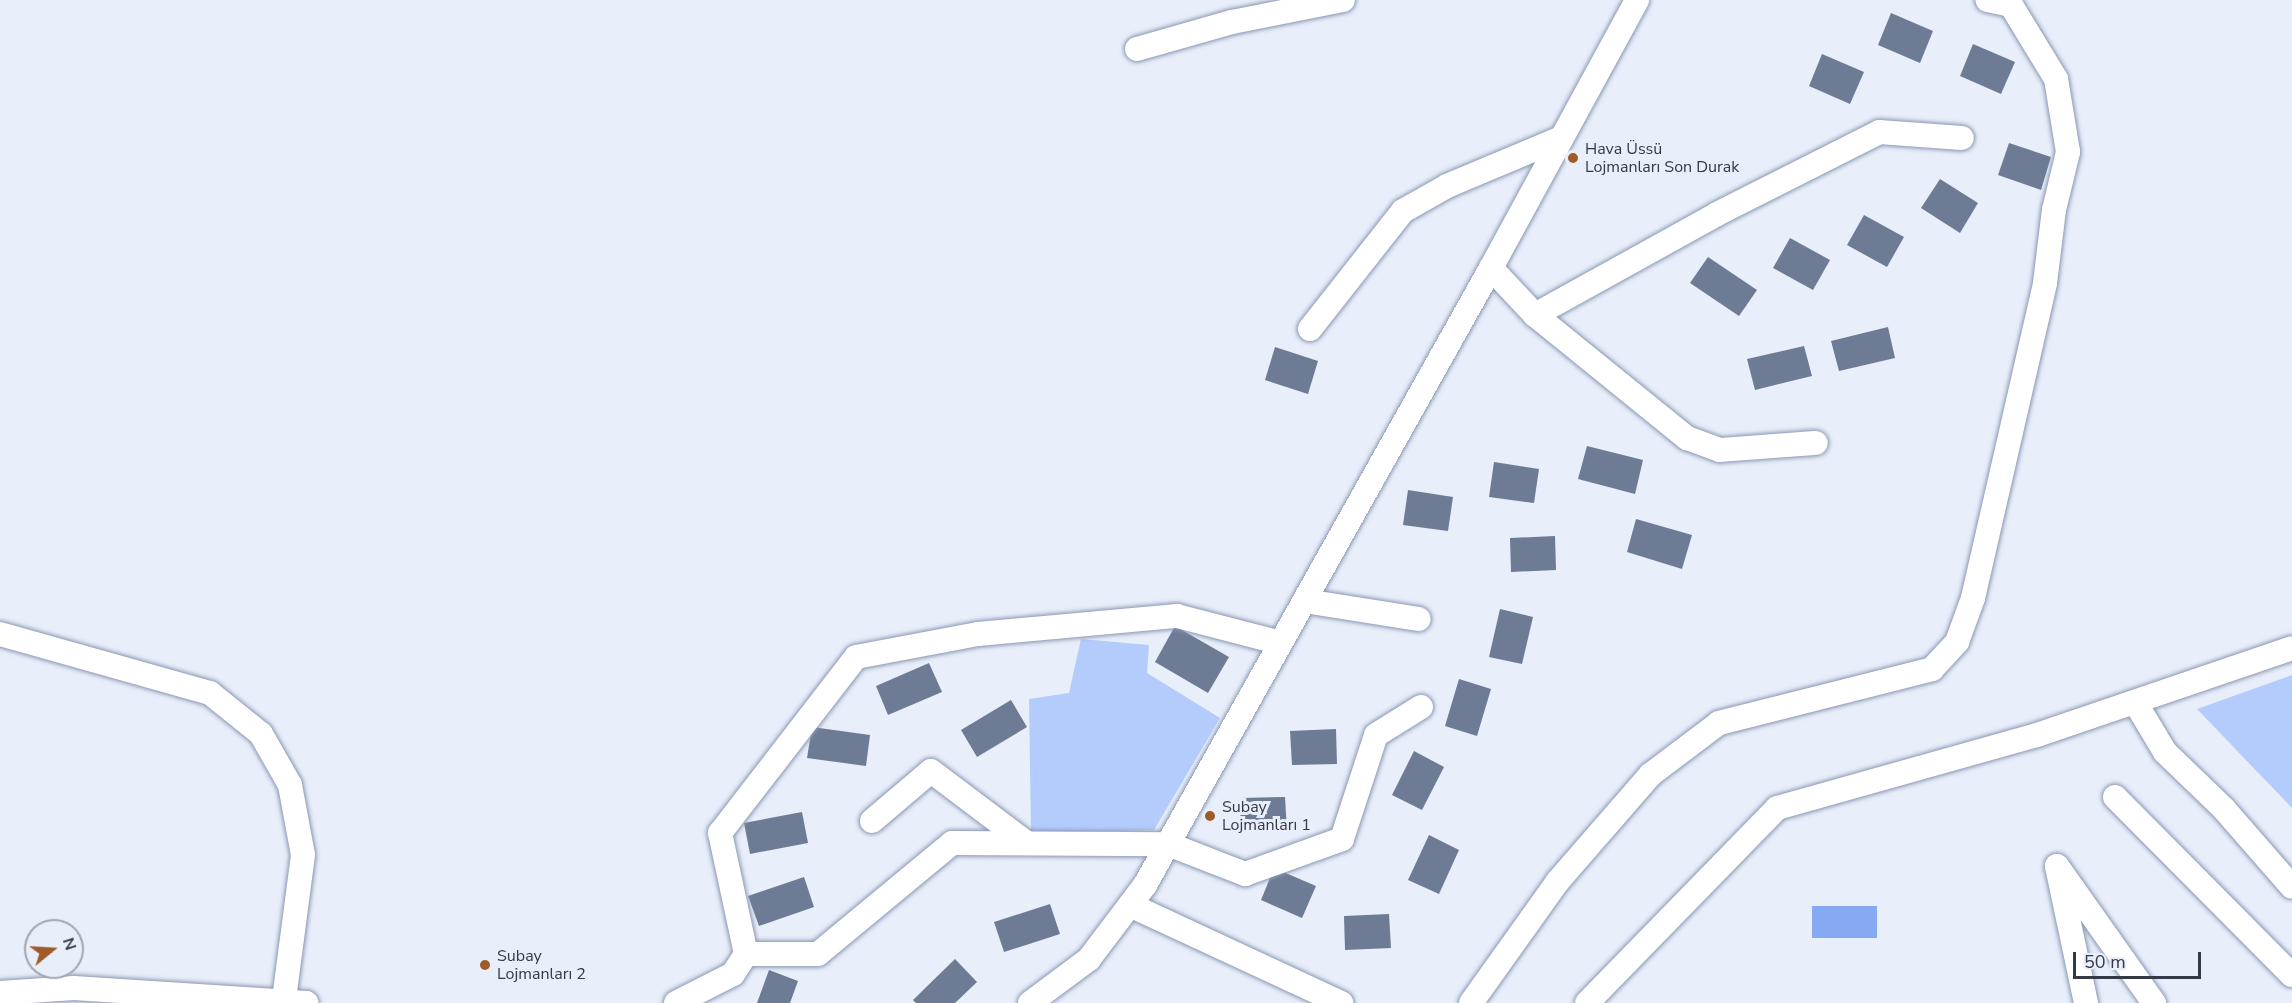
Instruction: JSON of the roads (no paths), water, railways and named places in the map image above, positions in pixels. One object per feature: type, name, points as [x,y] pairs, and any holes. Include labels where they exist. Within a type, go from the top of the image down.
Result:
[{"type":"street","points":[[1137,49],[1232,22],[1343,0]]},
{"type":"street","points":[[1030,1003],[1089,959],[1130,905],[1168,844],[1491,268],[1559,139],[1637,0]]},
{"type":"street","points":[[1471,1003],[1558,881],[1650,775],[1719,723],[1932,669],[1957,642],[1972,598],[2045,284],[2054,210],[2068,152],[2056,79],[2011,5],[1988,0]]},
{"type":"street","points":[[1535,315],[1717,214],[1879,132],[1962,138]]},
{"type":"street","points":[[1310,329],[1403,212],[1447,186],[1559,139]]},
{"type":"street","points":[[1491,268],[1535,315],[1687,438],[1720,450],[1816,443]]},
{"type":"street","points":[[1305,601],[1419,618]]},
{"type":"street","points":[[676,1003],[733,974],[746,954],[720,833],[856,657],[978,634],[1177,616],[1281,644]]},
{"type":"street","points":[[0,634],[210,693],[261,734],[290,785],[303,855],[295,1002],[74,988],[0,993]]},
{"type":"street","points":[[1587,1003],[1777,808],[2037,735],[2292,648]]},
{"type":"street","points":[[2135,702],[2165,752],[2224,809],[2292,888]]},
{"type":"street","points":[[746,954],[818,954],[952,843],[1024,841],[1168,844],[1245,874],[1342,839],[1376,735],[1421,707]]},
{"type":"street","points":[[872,821],[931,771],[1024,841]]},
{"type":"street","points":[[2115,797],[2292,975]]},
{"type":"street","points":[[2086,1003],[2057,866],[2154,1003]]},
{"type":"street","points":[[1130,905],[1341,1003]]},
{"type":"place","name":"Hava Üssü Lojmanları Son Durak","points":[[1573,158]]},
{"type":"place","name":"Subay Lojmanları 1","points":[[1210,816]]},
{"type":"place","name":"Subay Lojmanları 2","points":[[485,965]]}]
